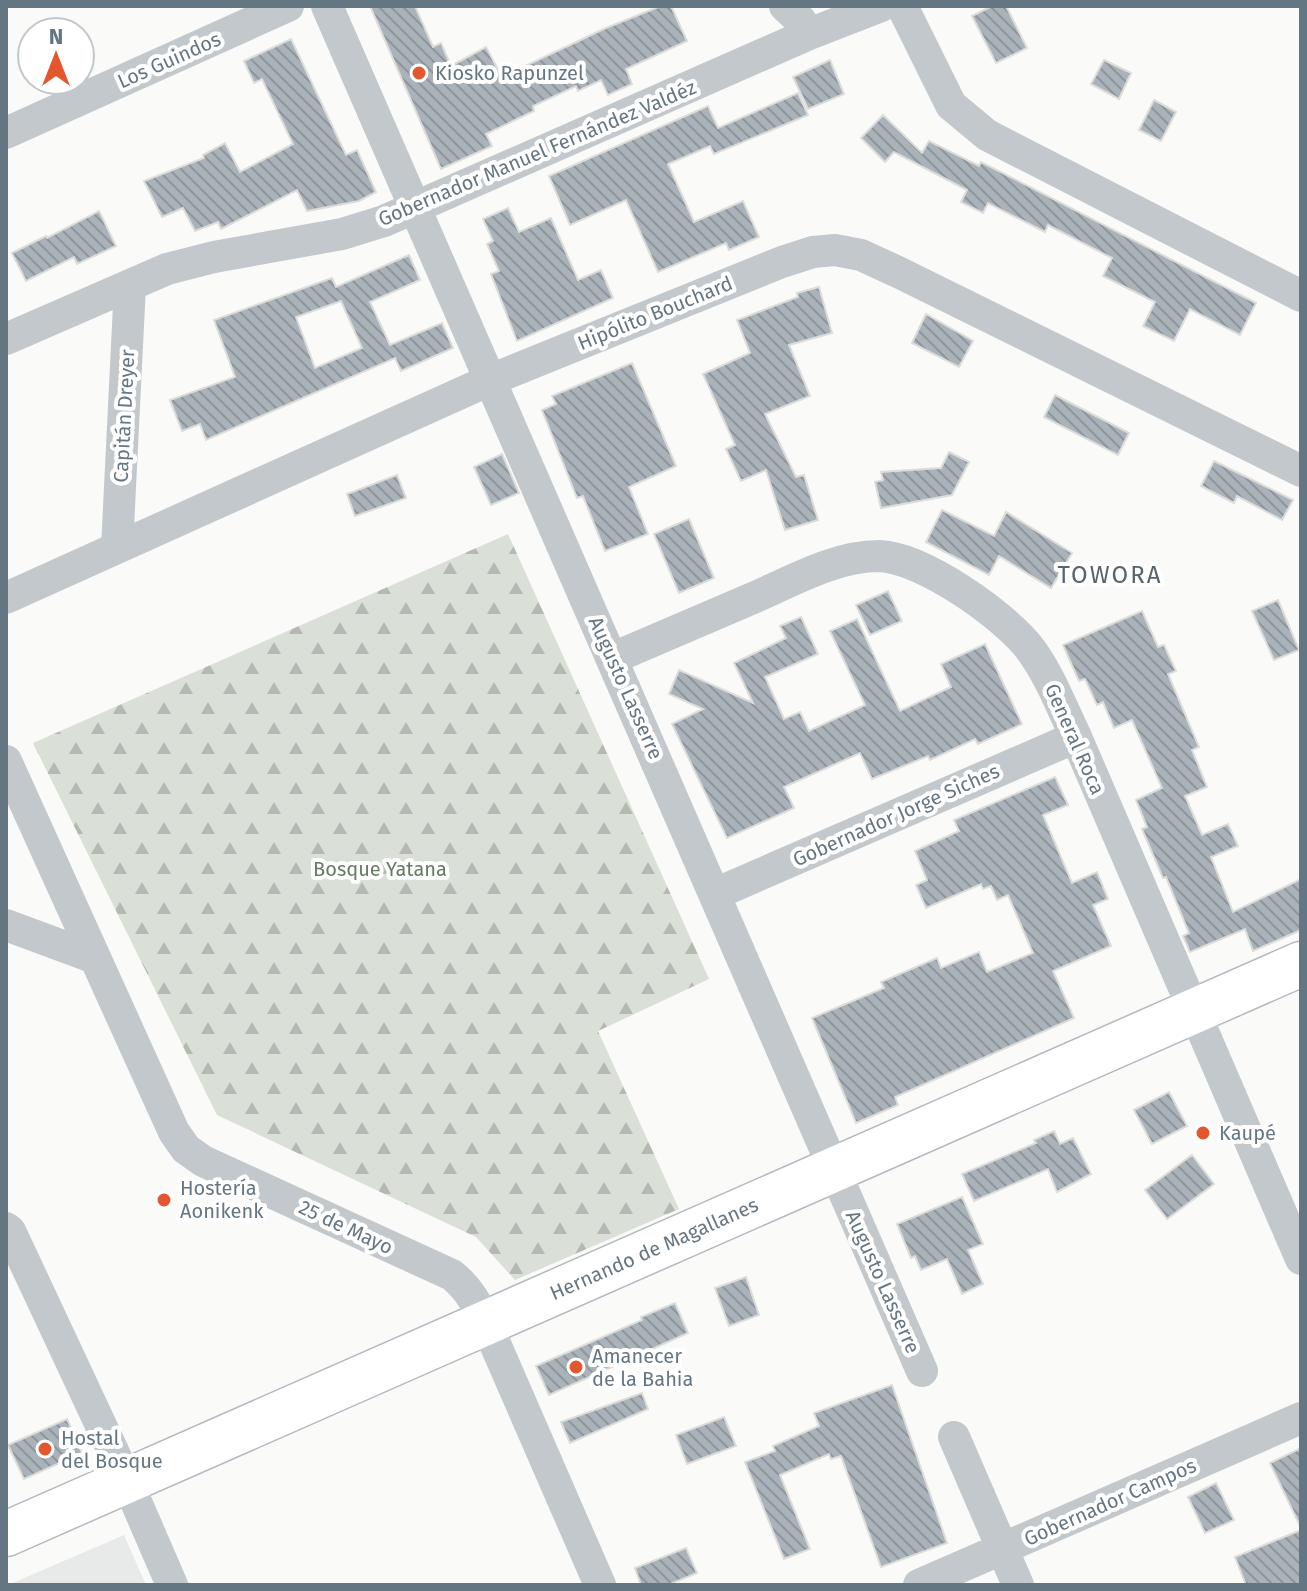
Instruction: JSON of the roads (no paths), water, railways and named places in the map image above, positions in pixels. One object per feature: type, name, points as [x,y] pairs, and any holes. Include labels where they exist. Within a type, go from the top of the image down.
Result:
[{"type":"main road","name":"Hernando de Magallanes","points":[[6,1564],[132,1494],[1200,1024],[1301,964]]},
{"type":"main road","name":"Hernando de Magallanes","points":[[1200,1024],[1301,995]]},
{"type":"main road","name":"Hernando de Magallanes","points":[[6,1534],[132,1494]]},
{"type":"street","name":"Los Guindos","points":[[6,133],[288,6]]},
{"type":"street","name":"Augusto Lasserre","points":[[327,6],[922,1371]]},
{"type":"street","points":[[785,6],[809,34]]},
{"type":"street","name":"Gobernador Manuel Fernández Valdéz","points":[[6,339],[167,269],[214,257],[342,234],[414,209],[809,34],[881,6]]},
{"type":"street","points":[[902,6],[951,105],[987,135],[1301,296]]},
{"type":"street","name":"Hipólito Bouchard","points":[[6,598],[490,380],[813,252],[835,250],[861,255],[1301,471]]},
{"type":"street","name":"Capitán Dreyer","points":[[117,548],[130,285]]},
{"type":"street","name":"General Roca","points":[[613,658],[813,571],[852,559],[881,556],[905,561],[936,575],[1004,622],[1021,638],[1046,674],[1076,737],[1301,1259]]},
{"type":"street","name":"Gobernador Jorge Siches","points":[[715,894],[1076,737]]},
{"type":"street","name":"25 de Mayo","points":[[6,761],[174,1132],[186,1149],[203,1161],[452,1275],[474,1298],[600,1585]]},
{"type":"street","points":[[6,925],[95,958]]},
{"type":"street","points":[[6,1228],[172,1585]]},
{"type":"street","name":"Gobernador Campos","points":[[919,1585],[1301,1418]]},
{"type":"street","points":[[954,1437],[1018,1585]]},
{"type":"place","name":"Kiosko Rapunzel","points":[[419,73]]},
{"type":"place","name":"Kaupé","points":[[1203,1133]]},
{"type":"place","name":"Hostería Aonikenk","points":[[164,1200]]},
{"type":"place","name":"Amanecer de la Bahia","points":[[576,1367]]},
{"type":"place","name":"Hostal del Bosque","points":[[45,1449]]},
{"type":"district","name":"TOWORA","points":[[1110,575]]},
{"type":"park label","name":"Bosque Yatana","points":[[380,869]]}]
